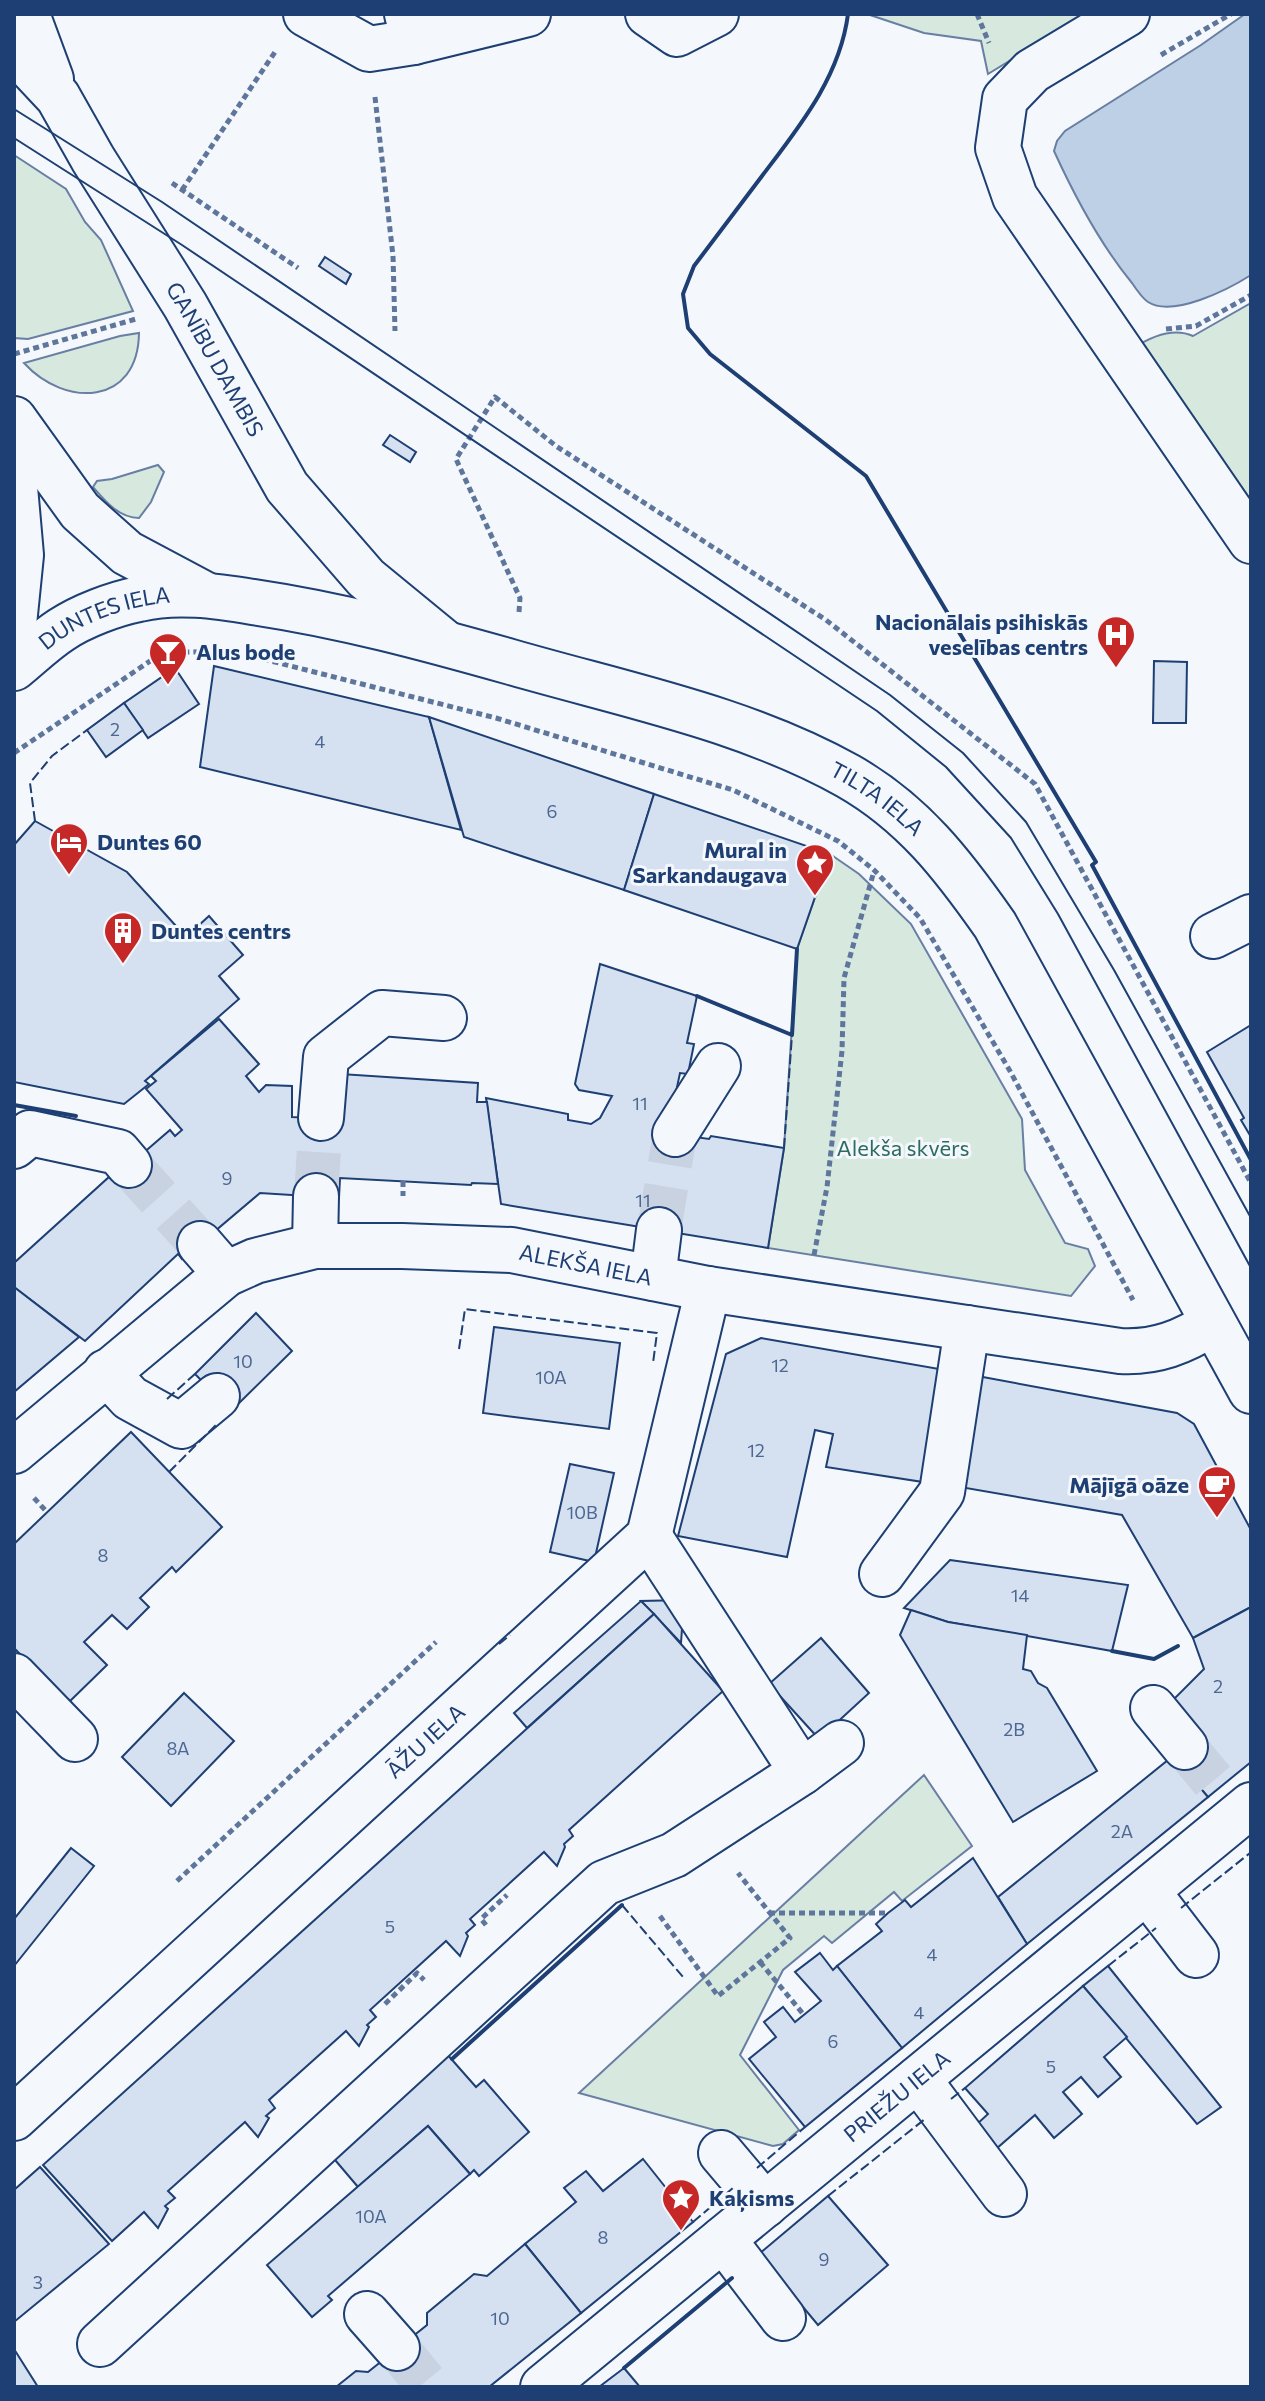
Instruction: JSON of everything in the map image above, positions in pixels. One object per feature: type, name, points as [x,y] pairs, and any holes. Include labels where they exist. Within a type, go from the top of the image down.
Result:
[{"type":"street","points":[[27,14],[58,97]]},
{"type":"street","points":[[648,14],[677,34],[716,14]]},
{"type":"street","points":[[1127,14],[1032,71],[1005,99],[998,148],[1015,197],[1251,541]]},
{"type":"street","points":[[295,27],[369,49],[411,28],[516,18]]},
{"type":"street","name":"GANĪBU DAMBIS","points":[[14,50],[58,97],[93,159],[185,305],[287,487],[366,578],[444,642]]},
{"type":"street","points":[[14,419],[80,511],[127,553],[206,595]]},
{"type":"street","points":[[14,476],[21,555],[14,624]]},
{"type":"street","name":"TILTA IELA","points":[[206,595],[306,610],[444,642],[673,705],[792,749],[849,777],[912,821],[954,867],[995,925],[1251,1391]]},
{"type":"street","name":"DUNTES IELA","points":[[14,668],[62,629],[100,612],[140,598],[206,595]]},
{"type":"street","points":[[321,1118],[326,1057],[382,1013],[444,1018]]},
{"type":"street","points":[[675,1134],[718,1066]]},
{"type":"street","points":[[14,1146],[30,1133],[118,1152],[129,1165]]},
{"type":"street","points":[[315,1246],[316,1196]]},
{"type":"street","points":[[653,1278],[659,1230]]},
{"type":"street","name":"ALEKŠA IELA","points":[[14,1451],[106,1372],[213,1259],[255,1261],[315,1246],[512,1250],[708,1289],[1120,1351],[1161,1349],[1188,1339],[1213,1323]]},
{"type":"street","points":[[708,1289],[649,1536],[802,1772]]},
{"type":"street","points":[[882,1574],[942,1492],[967,1328]]},
{"type":"street","points":[[106,1372],[130,1398],[181,1426],[217,1396]]},
{"type":"street","name":"ĀŽU IELA","points":[[14,2118],[649,1536]]},
{"type":"street","points":[[14,1676],[75,1739]]},
{"type":"street","points":[[1153,1708],[1185,1747]]},
{"type":"street","points":[[100,2344],[604,1883],[674,1855],[841,1743]]},
{"type":"street","name":"PRIEŽU IELA","points":[[543,2387],[1147,1891],[1240,1810]]},
{"type":"street","points":[[1147,1891],[1196,1955]]},
{"type":"street","points":[[918,2079],[1004,2194]]},
{"type":"street","points":[[721,2153],[765,2205]]},
{"type":"street","points":[[723,2239],[783,2318]]},
{"type":"street","points":[[367,2314],[397,2348]]},
{"type":"path","points":[[1152,60],[1231,14]]},
{"type":"path","points":[[182,190],[295,27]]},
{"type":"path","points":[[369,49],[393,256],[395,331]]},
{"type":"path","points":[[169,182],[298,268]]},
{"type":"path","points":[[1120,350],[1143,332],[1196,326],[1251,295]]},
{"type":"path","points":[[14,354],[185,305]]},
{"type":"path","points":[[496,718],[511,662],[520,598],[456,459],[495,397],[556,446],[826,620],[1035,784],[1251,1183]]},
{"type":"path","points":[[14,753],[162,653],[231,651]]},
{"type":"path","points":[[260,658],[496,718],[733,790],[838,841],[874,870],[920,918],[1010,1071],[1161,1349]]},
{"type":"path","points":[[804,1304],[827,1187],[842,1051],[844,978],[874,870]]},
{"type":"path","points":[[39,1503],[47,1512]]},
{"type":"path","points":[[177,1881],[436,1642]]},
{"type":"path","points":[[629,1873],[718,1996],[790,1938],[707,1833]]},
{"type":"path","points":[[487,1914],[507,1895]]},
{"type":"path","points":[[769,1913],[888,1913]]},
{"type":"path","points":[[760,1962],[804,2015]]},
{"type":"path","points":[[385,2004],[408,1982]]},
{"type":"green space","points":[[867,14],[1086,14],[988,74],[981,41],[924,33]]},
{"type":"green space","points":[[14,155],[66,189],[85,222],[101,240],[133,311],[28,339],[14,338]]},
{"type":"green space","points":[[1251,303],[1251,514],[1132,349],[1162,335],[1185,333],[1193,336]]},
{"type":"green space","points":[[139,333],[135,357],[126,375],[113,386],[96,392],[78,393],[59,388],[24,363],[120,336]]},
{"type":"green space","points":[[158,465],[164,472],[151,502],[139,518],[119,512],[93,487],[97,481]]},
{"type":"green space","name":"Alekša skvērs","points":[[830,854],[859,874],[911,924],[1022,1119],[1025,1170],[1065,1243],[1088,1249],[1095,1266],[1071,1296],[768,1248],[784,1148],[797,949]]},
{"type":"green space","points":[[924,1775],[972,1846],[902,1901],[894,1892],[832,1943],[824,1936],[783,1970],[740,2055],[799,2130],[783,2144],[773,2146],[579,2093]]},
{"type":"water","points":[[1245,14],[1251,14],[1251,275],[1201,300],[1159,306],[1144,298],[1109,252],[1079,203],[1054,151],[1065,131]]},
{"type":"building","points":[[325,257],[351,274],[346,284],[319,266]]},
{"type":"building","points":[[390,435],[416,452],[410,462],[383,445]]},
{"type":"building","points":[[1154,661],[1187,662],[1186,723],[1153,723]]},
{"type":"building","points":[[214,666],[429,717],[461,830],[200,767]]},
{"type":"building","name":"Alus bode","points":[[175,668],[199,704],[148,738],[124,703]]},
{"type":"building","points":[[124,703],[143,730],[106,757],[87,730]]},
{"type":"building","points":[[429,717],[654,794],[624,890],[464,837]]},
{"type":"building","points":[[654,794],[830,854],[797,949],[624,890]]},
{"type":"building","name":"Duntes centrs","points":[[35,821],[127,872],[186,937],[209,916],[243,955],[219,976],[239,999],[145,1081],[149,1084],[124,1104],[14,1082],[14,845]]},
{"type":"building","points":[[600,964],[697,996],[687,1043],[694,1044],[688,1074],[680,1073],[673,1106],[660,1132],[709,1139],[711,1136],[784,1148],[768,1248],[501,1204],[486,1098],[568,1114],[568,1120],[591,1124],[600,1118],[612,1096],[579,1090],[575,1084]]},
{"type":"building","points":[[219,1019],[259,1064],[246,1076],[259,1092],[266,1085],[292,1086],[292,1117],[338,1119],[341,1074],[478,1083],[477,1102],[487,1102],[498,1184],[340,1178],[339,1198],[260,1193],[182,1259],[178,1254],[85,1341],[14,1287],[14,1263],[109,1177],[112,1180],[170,1130],[175,1136],[182,1130],[146,1089],[156,1081],[151,1076]]},
{"type":"building","points":[[1251,1025],[1251,1137],[1241,1120],[1244,1118],[1207,1052]]},
{"type":"building","points":[[14,1287],[79,1337],[14,1392]]},
{"type":"building","points":[[256,1313],[292,1351],[231,1411],[195,1374]]},
{"type":"building","points":[[494,1327],[620,1343],[609,1429],[483,1413]]},
{"type":"building","points":[[761,1338],[945,1370],[923,1482],[826,1467],[833,1434],[815,1430],[787,1557],[678,1536],[726,1354]]},
{"type":"building","points":[[972,1375],[1177,1413],[1194,1424],[1251,1530],[1251,1607],[1193,1638],[1122,1515],[960,1487]]},
{"type":"building","points":[[131,1432],[222,1527],[176,1572],[172,1567],[140,1598],[149,1607],[127,1629],[112,1615],[84,1642],[107,1665],[68,1703],[14,1648],[14,1544]]},
{"type":"building","points":[[570,1464],[614,1473],[594,1562],[550,1552]]},
{"type":"building","points":[[950,1560],[1128,1585],[1112,1651],[948,1622],[904,1608]]},
{"type":"building","points":[[684,1600],[681,1643],[641,1601]]},
{"type":"building","points":[[641,1601],[654,1614],[527,1728],[514,1713]]},
{"type":"building","points":[[1251,1607],[1251,1762],[1208,1797],[1173,1756],[1167,1706],[1204,1669],[1193,1638]]},
{"type":"building","points":[[911,1610],[948,1622],[1027,1635],[1023,1669],[1031,1671],[1038,1683],[1047,1688],[1097,1771],[1013,1822],[900,1635]]},
{"type":"building","points":[[654,1614],[723,1691],[569,1830],[573,1836],[564,1844],[557,1866],[544,1852],[470,1919],[475,1925],[466,1933],[468,1936],[460,1956],[446,1941],[370,2010],[376,2017],[367,2025],[369,2027],[359,2046],[346,2031],[269,2100],[275,2108],[266,2116],[269,2118],[258,2137],[245,2122],[168,2191],[175,2198],[165,2206],[168,2209],[158,2228],[144,2212],[112,2241],[43,2165]]},
{"type":"building","points":[[821,1638],[869,1693],[819,1739],[769,1684]]},
{"type":"building","points":[[184,1693],[234,1741],[171,1806],[122,1757]]},
{"type":"building","points":[[1173,1756],[1208,1797],[1027,1944],[998,1897]]},
{"type":"building","points":[[71,1848],[94,1866],[14,1966],[14,1919]]},
{"type":"building","points":[[973,1858],[1027,1944],[902,2048],[837,1966],[882,1931],[876,1924],[888,1913],[905,1900],[911,1907]]},
{"type":"building","points":[[820,1953],[833,1970],[837,1966],[902,2048],[805,2127],[749,2059],[776,2037],[764,2022],[783,2007],[795,2022],[821,2001],[795,1972]]},
{"type":"building","points":[[1108,1966],[1221,2107],[1197,2124],[1083,1986]]},
{"type":"building","points":[[1083,1986],[1127,2037],[1104,2057],[1121,2077],[1098,2097],[1081,2077],[1063,2092],[1082,2114],[1054,2138],[1035,2115],[996,2149],[976,2125],[988,2114],[965,2088]]},
{"type":"building","points":[[446,2053],[476,2087],[484,2080],[529,2132],[479,2176],[474,2170],[470,2174],[428,2126],[358,2187],[330,2154]]},
{"type":"building","points":[[428,2126],[470,2174],[328,2296],[332,2300],[312,2317],[267,2265]]},
{"type":"building","points":[[643,2159],[693,2222],[581,2313],[525,2244],[576,2202],[564,2188],[586,2171],[603,2191]]},
{"type":"building","points":[[40,2167],[109,2244],[14,2322],[14,2190]]},
{"type":"building","points":[[828,2196],[888,2265],[818,2325],[759,2254]]},
{"type":"building","points":[[525,2244],[581,2313],[489,2387],[336,2387],[356,2371],[368,2372],[427,2325],[427,2313],[474,2274],[487,2276]]},
{"type":"building","points":[[14,2349],[38,2387],[14,2387]]},
{"type":"building","points":[[624,2368],[640,2387],[599,2387]]},
{"type":"tunnel","points":[[316,1196],[321,1118]]},
{"type":"tunnel","points":[[659,1230],[675,1134]]},
{"type":"tunnel","points":[[129,1165],[200,1244]]},
{"type":"tunnel","points":[[1185,1747],[1219,1788]]},
{"type":"tunnel","points":[[397,2348],[429,2387]]},
{"type":"tram line","points":[[14,109],[162,202],[890,695],[963,753],[1026,822],[1114,970],[1251,1218]]},
{"type":"tram line","points":[[14,138],[182,245],[877,711],[946,767],[1011,838],[1058,914],[1251,1268]]},
{"type":"fence","points":[[35,821],[30,783],[52,756],[87,730]]},
{"type":"fence","points":[[784,1148],[792,1035]]},
{"type":"fence","points":[[459,1349],[465,1309],[657,1333],[653,1363]]},
{"type":"fence","points":[[167,1399],[195,1374]]},
{"type":"fence","points":[[169,1472],[216,1425]]},
{"type":"fence","points":[[499,1644],[510,1635]]},
{"type":"fence","points":[[1181,1908],[1250,1853]]},
{"type":"fence","points":[[622,1905],[683,1977]]},
{"type":"fence","points":[[1108,1966],[1156,1928]]},
{"type":"fence","points":[[951,2099],[965,2088]]},
{"type":"fence","points":[[828,2196],[925,2119]]},
{"type":"fence","points":[[757,2168],[805,2127]]},
{"type":"fence","points":[[693,2222],[733,2188]]},
{"type":"wall","points":[[848,14],[836,59],[816,100],[694,266],[683,294],[688,328],[710,354],[866,476],[1096,862],[1092,865],[1251,1160]]},
{"type":"wall","points":[[697,996],[792,1035],[797,949]]},
{"type":"wall","points":[[14,1105],[76,1116]]},
{"type":"wall","points":[[1112,1651],[1154,1659],[1178,1646]]},
{"type":"wall","points":[[452,2059],[622,1905]]},
{"type":"wall","points":[[624,2368],[732,2278]]},
{"type":"place","name":"Nacionālais psihiskās veselības centrs","points":[[1116,669]]},
{"type":"place","name":"Alus bode","points":[[168,686]]},
{"type":"place","name":"Duntes 60","points":[[69,876]]},
{"type":"place","name":"Mural in Sarkandaugava","points":[[815,897]]},
{"type":"place","name":"Duntes centrs","points":[[123,965]]},
{"type":"place","name":"Mājīgā oāze","points":[[1217,1519]]},
{"type":"place","name":"Kaķisms","points":[[681,2232]]}]
